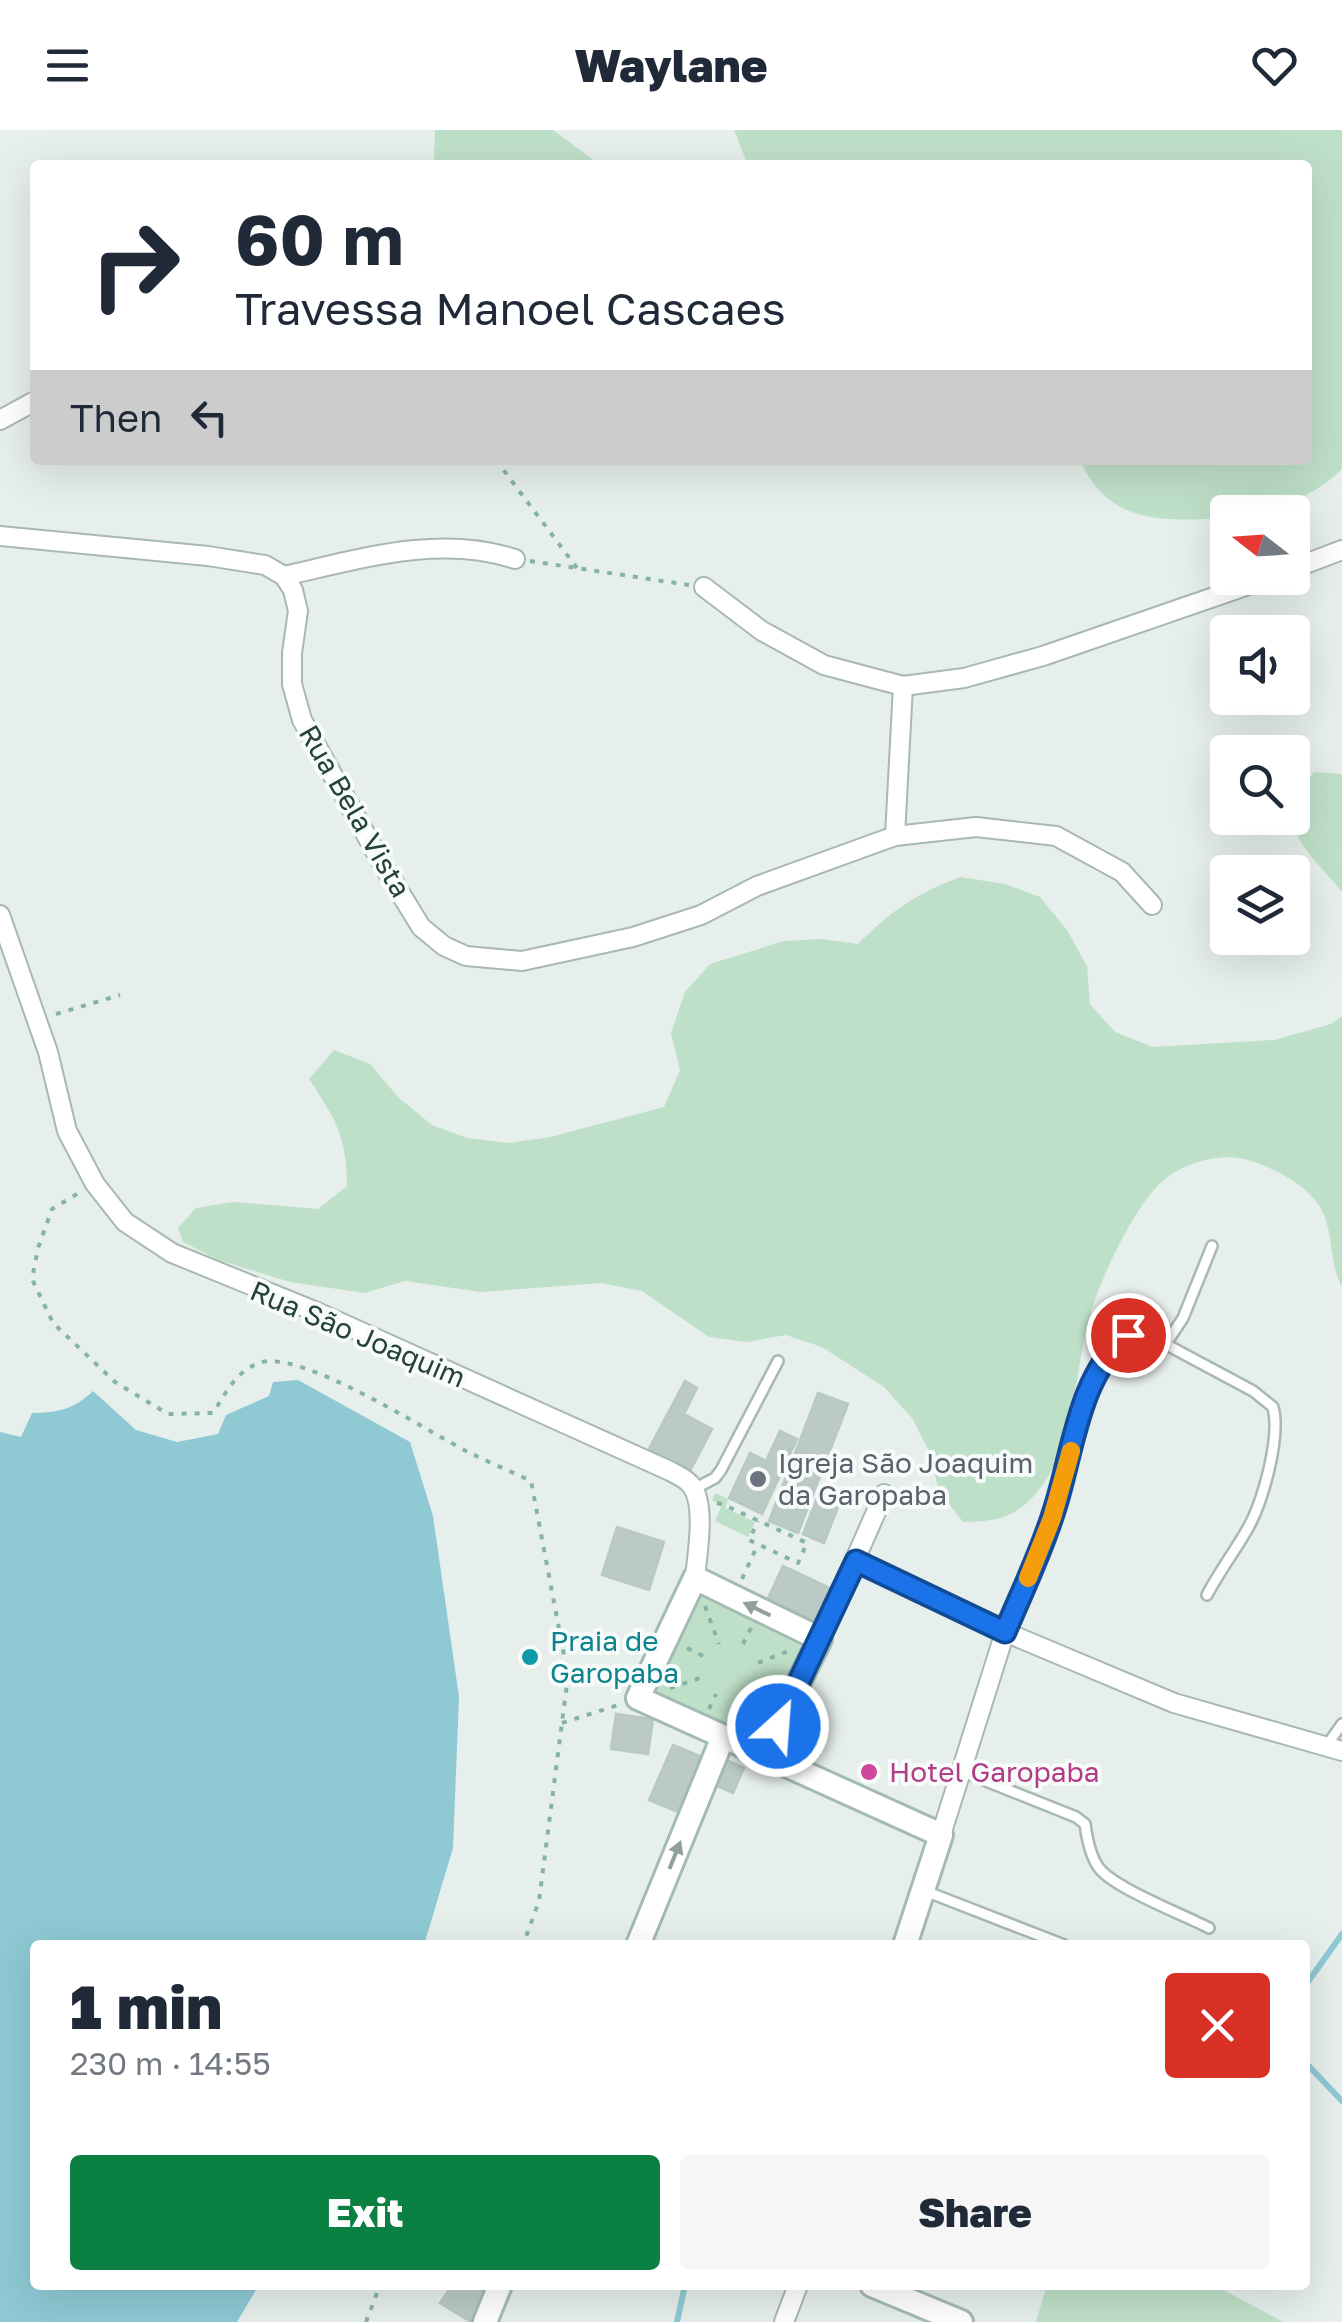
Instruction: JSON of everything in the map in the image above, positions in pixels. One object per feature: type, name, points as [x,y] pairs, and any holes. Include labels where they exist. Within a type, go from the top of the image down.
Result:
[{"type":"street","points":[[0,420],[30,404]]},
{"type":"street","points":[[0,536],[208,556],[265,565],[284,576],[406,550],[439,547],[486,551],[516,559]]},
{"type":"street","points":[[1310,563],[1342,550]]},
{"type":"street","name":"Rua Bela Vista","points":[[284,576],[293,590],[298,611],[292,684],[302,720],[380,860],[422,926],[444,946],[466,956],[522,962],[633,937],[702,914],[757,886],[895,836],[976,827],[1056,836],[1122,872],[1152,905]]},
{"type":"street","points":[[704,587],[762,631],[824,665],[903,686],[964,678],[1043,656],[1220,595]]},
{"type":"street","points":[[895,836],[903,686]]},
{"type":"street","name":"Rua São Joaquim","points":[[0,916],[37,1020],[68,1130],[95,1184],[125,1222],[172,1253],[316,1312],[670,1471],[694,1489]]},
{"type":"street","points":[[694,1489],[700,1518],[694,1578],[638,1698],[940,1835]]},
{"type":"street","points":[[763,1755],[884,1494]]},
{"type":"street","points":[[856,1561],[1005,1632],[1174,1703],[1334,1748]]},
{"type":"street","points":[[694,1578],[820,1639]]},
{"type":"street","points":[[906,1940],[1005,1632]]},
{"type":"street","points":[[640,1940],[723,1737]]},
{"type":"street","points":[[485,2322],[498,2290]]},
{"type":"street","points":[[784,2322],[796,2290]]},
{"type":"street","points":[[884,2290],[960,2322]]},
{"type":"lane","points":[[1165,1346],[1188,1306],[1212,1246]]},
{"type":"lane","points":[[1005,1632],[1041,1550],[1086,1399],[1114,1346],[1128,1335],[1138,1333],[1253,1391],[1273,1407],[1276,1433],[1250,1526],[1207,1595]]},
{"type":"lane","points":[[694,1489],[722,1470],[778,1361]]},
{"type":"lane","points":[[1334,1748],[1342,1724]]},
{"type":"lane","points":[[961,1771],[1076,1817],[1085,1824],[1088,1845],[1100,1869],[1116,1882],[1210,1928]]},
{"type":"lane","points":[[922,1890],[1051,1940]]},
{"type":"path","points":[[500,465],[576,568]]},
{"type":"path","points":[[516,559],[704,587]]},
{"type":"path","points":[[37,1020],[120,995]]},
{"type":"path","points":[[95,1184],[52,1209],[32,1278],[53,1323],[115,1382],[168,1414],[212,1413],[238,1374],[262,1361],[292,1366],[330,1377],[468,1452],[531,1480],[568,1676],[539,1901],[525,1940]]},
{"type":"path","points":[[724,1505],[807,1544],[798,1563],[749,1540],[758,1521]]},
{"type":"path","points":[[734,1597],[758,1544]]},
{"type":"path","points":[[694,1578],[720,1644]]},
{"type":"path","points":[[562,1723],[638,1698]]},
{"type":"path","points":[[366,2322],[378,2290]]},
{"type":"green space","points":[[435,130],[553,130],[593,160],[434,160]]},
{"type":"green space","points":[[734,130],[1342,130],[1342,469],[1306,495],[1210,495],[1210,518],[1161,518],[1123,508],[1092,482],[1083,465],[1312,465],[1312,160],[746,160]]},
{"type":"green space","points":[[1314,772],[1342,774],[1342,892],[1298,835],[1310,835],[1310,777]]},
{"type":"green space","points":[[960,877],[1005,884],[1040,897],[1067,930],[1087,966],[1090,1004],[1115,1032],[1153,1047],[1274,1040],[1331,1024],[1342,1016],[1342,1287],[1324,1216],[1313,1198],[1296,1183],[1265,1166],[1234,1157],[1203,1161],[1173,1173],[1143,1204],[1103,1279],[1085,1334],[1072,1409],[1057,1458],[1032,1498],[1008,1515],[963,1522],[939,1491],[929,1451],[912,1418],[884,1387],[822,1347],[786,1335],[747,1342],[709,1337],[642,1291],[601,1283],[481,1292],[405,1281],[365,1293],[290,1282],[218,1260],[183,1242],[178,1228],[196,1208],[234,1202],[318,1209],[347,1186],[345,1154],[338,1129],[309,1079],[334,1050],[370,1064],[399,1098],[432,1125],[467,1138],[509,1143],[550,1137],[664,1107],[680,1070],[671,1033],[685,992],[710,964],[784,941],[822,939],[858,944],[905,904]]},
{"type":"green space","points":[[715,1493],[728,1499],[725,1508],[755,1522],[748,1537],[715,1521],[722,1505],[712,1500]]},
{"type":"green space","points":[[700,1593],[807,1644],[758,1747],[654,1696]]},
{"type":"green space","points":[[1046,2290],[1223,2290],[1283,2322],[1036,2322]]},
{"type":"water","points":[[298,1380],[410,1442],[433,1516],[459,1697],[453,1848],[425,1940],[30,1940],[30,2290],[256,2290],[237,2322],[0,2322],[0,1432],[21,1437],[32,1413],[65,1409],[93,1391],[136,1430],[177,1442],[218,1434],[226,1415],[269,1396],[273,1382]]},
{"type":"building","points":[[685,1381],[697,1388],[684,1414],[712,1429],[690,1471],[649,1449]]},
{"type":"building","points":[[818,1393],[848,1404],[798,1533],[769,1521]]},
{"type":"building","name":"Igreja São Joaquim da Garopaba","points":[[780,1431],[797,1439],[762,1514],[729,1498],[750,1453],[766,1461]]},
{"type":"building","points":[[817,1498],[838,1507],[824,1543],[803,1534]]},
{"type":"building","points":[[617,1527],[664,1542],[649,1590],[602,1575]]},
{"type":"building","points":[[783,1566],[832,1589],[813,1629],[764,1607]]},
{"type":"building","points":[[616,1714],[653,1719],[648,1754],[611,1749]]},
{"type":"building","points":[[673,1745],[702,1757],[678,1812],[649,1800]]},
{"type":"building","points":[[722,1758],[744,1768],[733,1793],[711,1783]]},
{"type":"building","points":[[449,2290],[481,2290],[488,2294],[471,2322],[440,2303]]},
{"type":"waterway","points":[[1310,1979],[1342,1934]]},
{"type":"waterway","points":[[1310,2067],[1342,2101]]},
{"type":"waterway","points":[[677,2322],[684,2290]]},
{"type":"slow traffic","points":[[1028,1578],[1052,1518],[1071,1451]]},
{"type":"place","name":"Igreja São Joaquim da Garopaba","points":[[758,1479]]},
{"type":"place","name":"Praia de Garopaba","points":[[530,1657]]},
{"type":"place","name":"Hotel Garopaba","points":[[869,1772]]},
{"type":"route","points":[[778,1726],[856,1561],[1005,1632],[1041,1550],[1090,1386],[1114,1346],[1128,1335]]}]
